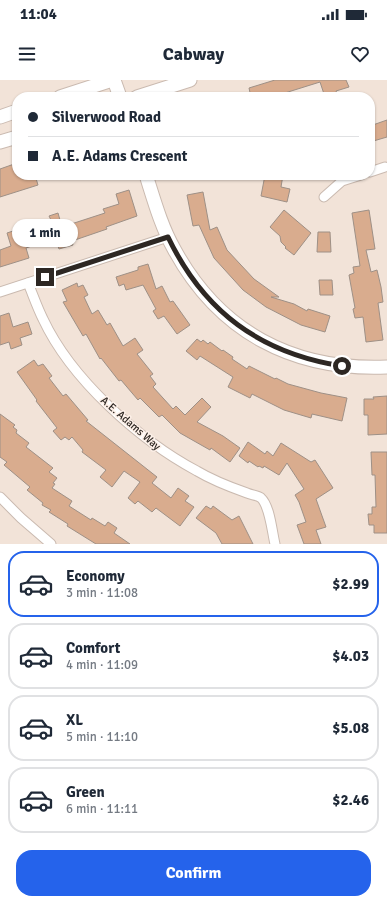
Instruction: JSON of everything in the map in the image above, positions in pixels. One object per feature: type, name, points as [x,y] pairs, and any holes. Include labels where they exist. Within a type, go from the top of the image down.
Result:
[{"type":"street","points":[[76,92],[113,80],[118,92]]},
{"type":"street","points":[[152,92],[183,82]]},
{"type":"street","points":[[168,92],[183,82]]},
{"type":"street","points":[[0,117],[12,113]]},
{"type":"street","points":[[0,142],[12,138]]},
{"type":"street","points":[[375,171],[386,168]]},
{"type":"street","points":[[148,180],[168,237],[184,265],[204,293],[235,323],[257,338],[279,349],[317,362],[367,368],[387,366]]},
{"type":"street","points":[[324,197],[342,181],[345,180]]},
{"type":"street","points":[[0,292],[168,237]]},
{"type":"street","name":"A.E. Adams Way","points":[[28,283],[43,320],[65,355],[114,411],[155,445],[191,468],[225,484],[260,497],[266,504],[274,544]]},
{"type":"street","points":[[0,497],[20,518],[50,544]]},
{"type":"building","points":[[275,80],[346,80],[349,87],[336,92],[323,92],[320,82],[288,92],[250,92],[249,88]]},
{"type":"building","points":[[387,120],[387,137],[375,141],[375,124]]},
{"type":"building","points":[[12,165],[12,180],[36,180],[38,185],[0,197],[0,169]]},
{"type":"building","points":[[264,180],[282,180],[281,187],[290,189],[287,202],[261,196]]},
{"type":"building","points":[[129,190],[137,216],[106,227],[107,229],[72,241],[73,245],[59,249],[55,238],[26,248],[29,258],[0,267],[0,250],[11,246],[7,233],[19,229],[17,226],[29,222],[31,226],[51,220],[49,216],[58,213],[62,227],[105,213],[103,209],[119,204],[116,194]]},
{"type":"building","points":[[203,192],[210,230],[217,227],[227,250],[254,279],[279,297],[271,297],[294,304],[307,311],[308,309],[330,316],[325,332],[301,325],[266,307],[243,290],[214,258],[199,225],[193,226],[187,195]]},
{"type":"building","points":[[284,210],[311,233],[294,255],[285,248],[286,247],[281,242],[280,236],[270,227]]},
{"type":"building","points":[[369,210],[375,249],[366,250],[371,272],[377,270],[381,287],[383,302],[378,303],[383,340],[366,342],[363,317],[355,318],[353,309],[355,308],[349,275],[354,273],[353,267],[360,266],[352,213]]},
{"type":"building","points":[[318,232],[330,232],[331,252],[317,252]]},
{"type":"building","points":[[148,264],[156,289],[162,286],[170,302],[173,301],[190,325],[177,334],[164,316],[158,319],[153,311],[156,309],[143,285],[126,290],[124,284],[119,286],[116,277],[138,270],[138,267]]},
{"type":"building","points":[[319,280],[332,280],[333,295],[320,295]]},
{"type":"building","points":[[77,283],[78,287],[83,285],[88,295],[84,297],[92,314],[98,310],[107,325],[110,323],[123,346],[135,338],[143,350],[137,354],[153,374],[150,376],[156,384],[153,387],[173,409],[176,406],[185,415],[202,398],[211,407],[197,422],[223,436],[240,448],[230,462],[211,448],[210,450],[180,433],[162,415],[159,417],[140,398],[138,400],[121,380],[119,381],[101,358],[100,359],[86,334],[83,336],[63,302],[67,301],[62,290]]},
{"type":"building","points":[[9,313],[13,327],[28,322],[32,334],[20,338],[22,345],[11,349],[9,342],[0,345],[0,316]]},
{"type":"building","points":[[197,339],[201,342],[203,340],[208,344],[210,342],[233,357],[232,359],[247,369],[249,366],[288,384],[347,398],[342,421],[312,414],[311,418],[284,410],[252,394],[250,398],[228,387],[233,377],[200,356],[197,360],[186,351]]},
{"type":"building","points":[[34,360],[38,366],[43,364],[52,376],[49,378],[63,396],[66,394],[88,420],[86,421],[157,477],[152,483],[171,498],[178,488],[189,496],[185,501],[194,507],[180,526],[156,508],[152,512],[138,501],[135,504],[128,498],[140,482],[124,471],[112,487],[100,477],[106,470],[82,452],[83,450],[72,437],[69,440],[65,437],[61,440],[53,431],[57,428],[36,401],[37,400],[17,372]]},
{"type":"building","points":[[387,396],[387,434],[368,435],[368,415],[364,415],[364,399],[374,399],[373,397]]},
{"type":"building","points":[[0,414],[15,425],[13,427],[17,430],[16,433],[29,443],[26,447],[53,468],[49,472],[57,478],[53,483],[55,484],[52,488],[72,501],[69,506],[91,520],[92,518],[105,526],[108,522],[117,528],[114,533],[130,544],[96,544],[67,526],[68,524],[49,512],[51,510],[42,505],[43,503],[27,490],[30,487],[4,465],[7,462],[0,457]]},
{"type":"building","points":[[248,442],[265,454],[267,451],[273,456],[281,443],[311,462],[315,460],[333,488],[316,499],[326,527],[316,530],[321,544],[304,544],[297,525],[306,522],[295,495],[304,489],[287,463],[279,475],[264,466],[263,468],[258,467],[249,461],[248,463],[239,456]]},
{"type":"building","points":[[371,452],[387,452],[387,533],[374,533],[374,525],[369,525],[368,514],[372,514],[372,507],[376,507],[375,475],[372,475]]},
{"type":"building","points":[[206,506],[211,509],[213,506],[232,520],[239,516],[253,544],[222,544],[216,533],[196,518]]},
{"type":"route","points":[[45,277],[168,237],[184,265],[204,293],[235,323],[257,338],[279,349],[317,362],[342,366]]}]
